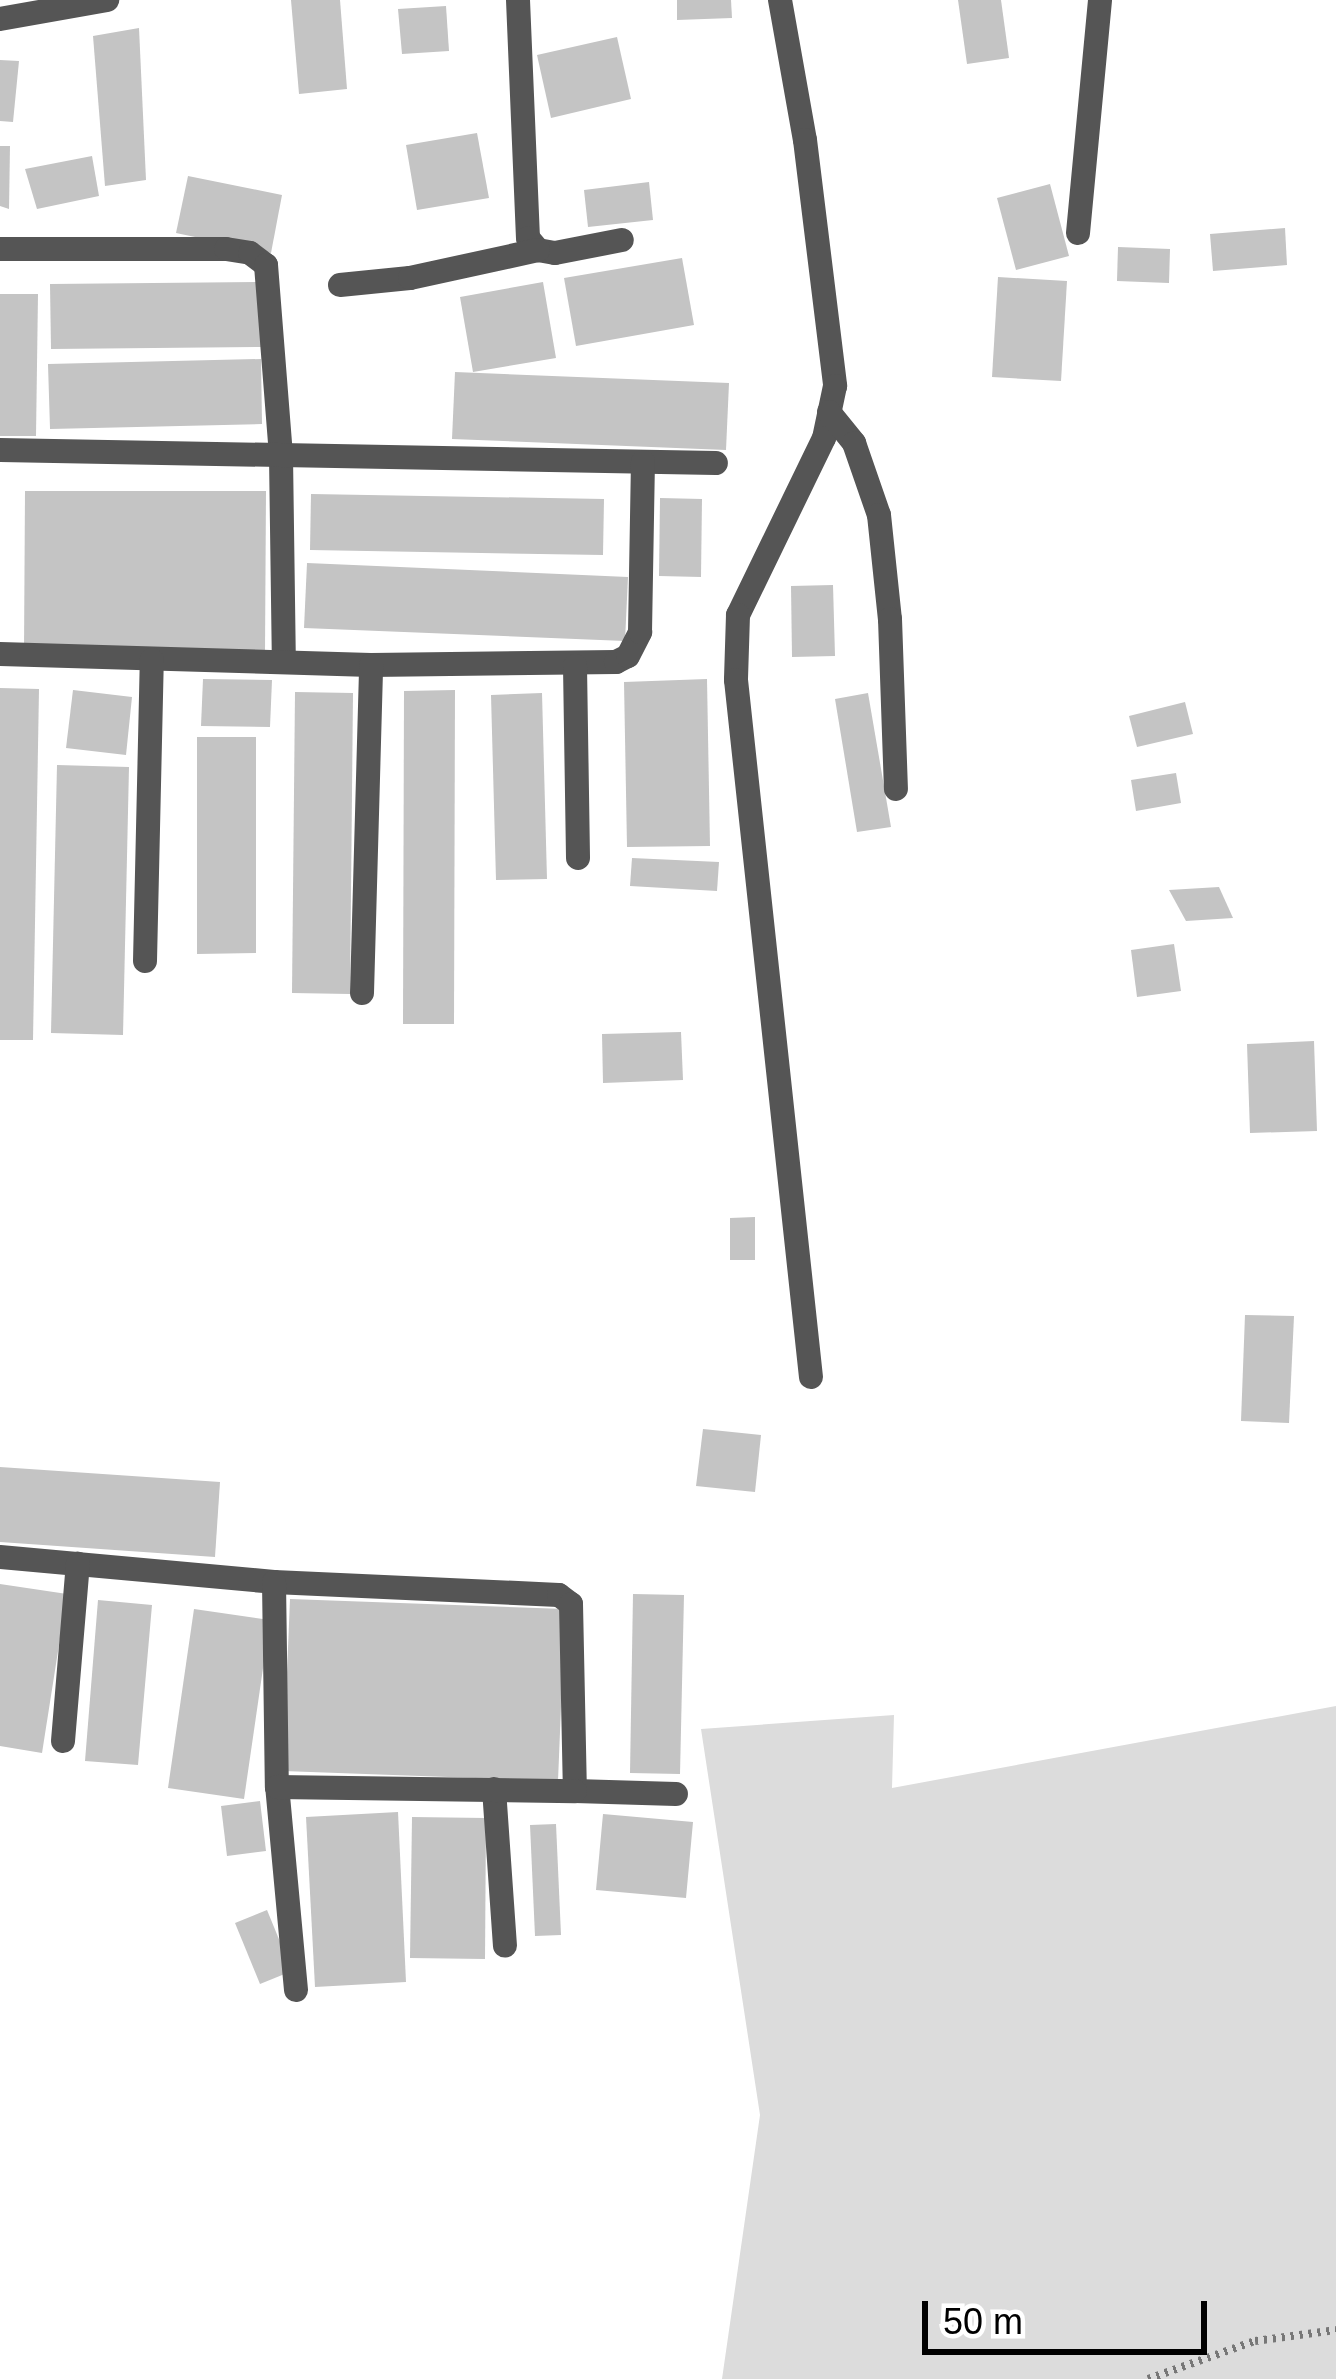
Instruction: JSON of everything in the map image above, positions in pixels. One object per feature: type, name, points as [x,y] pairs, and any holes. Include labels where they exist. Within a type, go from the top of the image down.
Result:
[{"type":"street","points":[[0,19],[107,0]]},
{"type":"street","points":[[518,0],[524,226],[538,250]]},
{"type":"street","points":[[780,0],[833,338],[836,386],[807,478],[752,578],[738,615],[736,644],[752,863],[812,1377]]},
{"type":"street","points":[[1078,233],[1100,0]]},
{"type":"street","points":[[340,285],[410,278],[538,250],[555,253],[622,240]]},
{"type":"street","points":[[0,250],[250,253],[266,265],[280,456],[284,661]]},
{"type":"street","points":[[830,412],[854,443],[879,515],[890,619],[896,789]]},
{"type":"street","points":[[0,451],[716,463]]},
{"type":"street","points":[[0,654],[371,664],[575,666],[616,662],[636,644],[643,461]]},
{"type":"street","points":[[145,961],[152,660]]},
{"type":"street","points":[[362,993],[371,664]]},
{"type":"street","points":[[575,666],[578,858]]},
{"type":"street","points":[[0,1557],[274,1582],[566,1598],[571,1604],[575,1791]]},
{"type":"street","points":[[63,1742],[78,1564]]},
{"type":"street","points":[[274,1582],[277,1786],[296,1990]]},
{"type":"street","points":[[277,1786],[676,1794]]},
{"type":"street","points":[[494,1789],[505,1946]]},
{"type":"path","points":[[1148,2379],[1255,2341],[1336,2330]]},
{"type":"shaded area","points":[[1336,1706],[1336,2379],[722,2379],[760,2115],[701,1729],[894,1715],[892,1788]]},
{"type":"building","points":[[291,0],[340,0],[347,89],[299,94]]},
{"type":"building","points":[[677,0],[731,0],[732,18],[677,20]]},
{"type":"building","points":[[958,0],[1001,0],[1009,58],[967,64]]},
{"type":"building","points":[[446,6],[449,51],[402,54],[398,9]]},
{"type":"building","points":[[139,28],[146,180],[105,186],[93,36]]},
{"type":"building","points":[[617,37],[631,99],[551,118],[537,55]]},
{"type":"building","points":[[0,60],[19,61],[13,122],[0,121]]},
{"type":"building","points":[[477,133],[489,198],[417,210],[406,145]]},
{"type":"building","points":[[0,146],[10,146],[9,209],[0,206]]},
{"type":"building","points":[[92,156],[99,196],[37,209],[25,169]]},
{"type":"building","points":[[188,176],[282,195],[271,253],[176,233]]},
{"type":"building","points":[[649,182],[653,220],[588,227],[584,190]]},
{"type":"building","points":[[1050,184],[1069,256],[1016,270],[997,198]]},
{"type":"building","points":[[1285,228],[1287,265],[1213,271],[1210,234]]},
{"type":"building","points":[[1118,247],[1170,249],[1169,283],[1117,281]]},
{"type":"building","points":[[682,258],[694,325],[576,346],[564,278]]},
{"type":"building","points":[[998,277],[1067,281],[1061,381],[992,377]]},
{"type":"building","points":[[261,282],[262,347],[51,349],[50,284]]},
{"type":"building","points":[[543,282],[556,358],[473,372],[460,297]]},
{"type":"building","points":[[0,294],[38,294],[36,436],[0,436]]},
{"type":"building","points":[[261,359],[262,424],[50,429],[48,364]]},
{"type":"building","points":[[455,372],[729,383],[726,450],[452,439]]},
{"type":"building","points":[[25,491],[266,491],[265,651],[24,650]]},
{"type":"building","points":[[311,494],[604,499],[603,555],[310,550]]},
{"type":"building","points":[[660,498],[702,499],[701,577],[659,576]]},
{"type":"building","points":[[307,563],[628,577],[625,641],[304,628]]},
{"type":"building","points":[[833,585],[835,656],[792,657],[791,586]]},
{"type":"building","points":[[203,679],[272,680],[270,727],[201,726]]},
{"type":"building","points":[[707,679],[710,846],[627,847],[624,682]]},
{"type":"building","points":[[0,688],[39,689],[33,1040],[0,1040]]},
{"type":"building","points":[[73,690],[132,697],[126,755],[66,748]]},
{"type":"building","points":[[455,690],[454,1024],[403,1024],[404,691]]},
{"type":"building","points":[[295,692],[353,693],[350,994],[292,993]]},
{"type":"building","points":[[542,693],[547,879],[496,880],[491,695]]},
{"type":"building","points":[[868,693],[891,827],[857,832],[835,699]]},
{"type":"building","points":[[1185,702],[1193,734],[1137,747],[1129,716]]},
{"type":"building","points":[[197,737],[256,737],[256,953],[197,954]]},
{"type":"building","points":[[57,765],[129,767],[123,1035],[51,1033]]},
{"type":"building","points":[[1176,773],[1181,803],[1136,811],[1131,780]]},
{"type":"building","points":[[632,858],[719,862],[717,891],[630,886]]},
{"type":"building","points":[[1219,887],[1233,918],[1186,921],[1169,890]]},
{"type":"building","points":[[1174,944],[1181,991],[1137,997],[1131,950]]},
{"type":"building","points":[[681,1032],[683,1080],[603,1083],[602,1034]]},
{"type":"building","points":[[1314,1041],[1317,1131],[1250,1133],[1247,1044]]},
{"type":"building","points":[[755,1217],[755,1260],[730,1260],[730,1218]]},
{"type":"building","points":[[1245,1315],[1294,1316],[1289,1423],[1241,1421]]},
{"type":"building","points":[[703,1429],[761,1435],[755,1492],[696,1486]]},
{"type":"building","points":[[0,1467],[220,1482],[215,1557],[0,1542]]},
{"type":"building","points":[[0,1584],[67,1594],[42,1753],[0,1746]]},
{"type":"building","points":[[633,1594],[684,1595],[680,1774],[630,1773]]},
{"type":"building","points":[[290,1599],[565,1609],[558,1781],[283,1771]]},
{"type":"building","points":[[98,1600],[152,1605],[138,1765],[85,1761]]},
{"type":"building","points":[[194,1609],[270,1620],[244,1799],[168,1788]]},
{"type":"building","points":[[260,1801],[266,1851],[227,1856],[221,1806]]},
{"type":"building","points":[[398,1812],[406,1982],[315,1987],[306,1817]]},
{"type":"building","points":[[603,1814],[693,1822],[686,1898],[596,1890]]},
{"type":"building","points":[[412,1817],[486,1818],[485,1959],[410,1958]]},
{"type":"building","points":[[556,1824],[561,1935],[535,1936],[530,1825]]},
{"type":"building","points":[[267,1910],[292,1971],[260,1984],[235,1923]]}]
